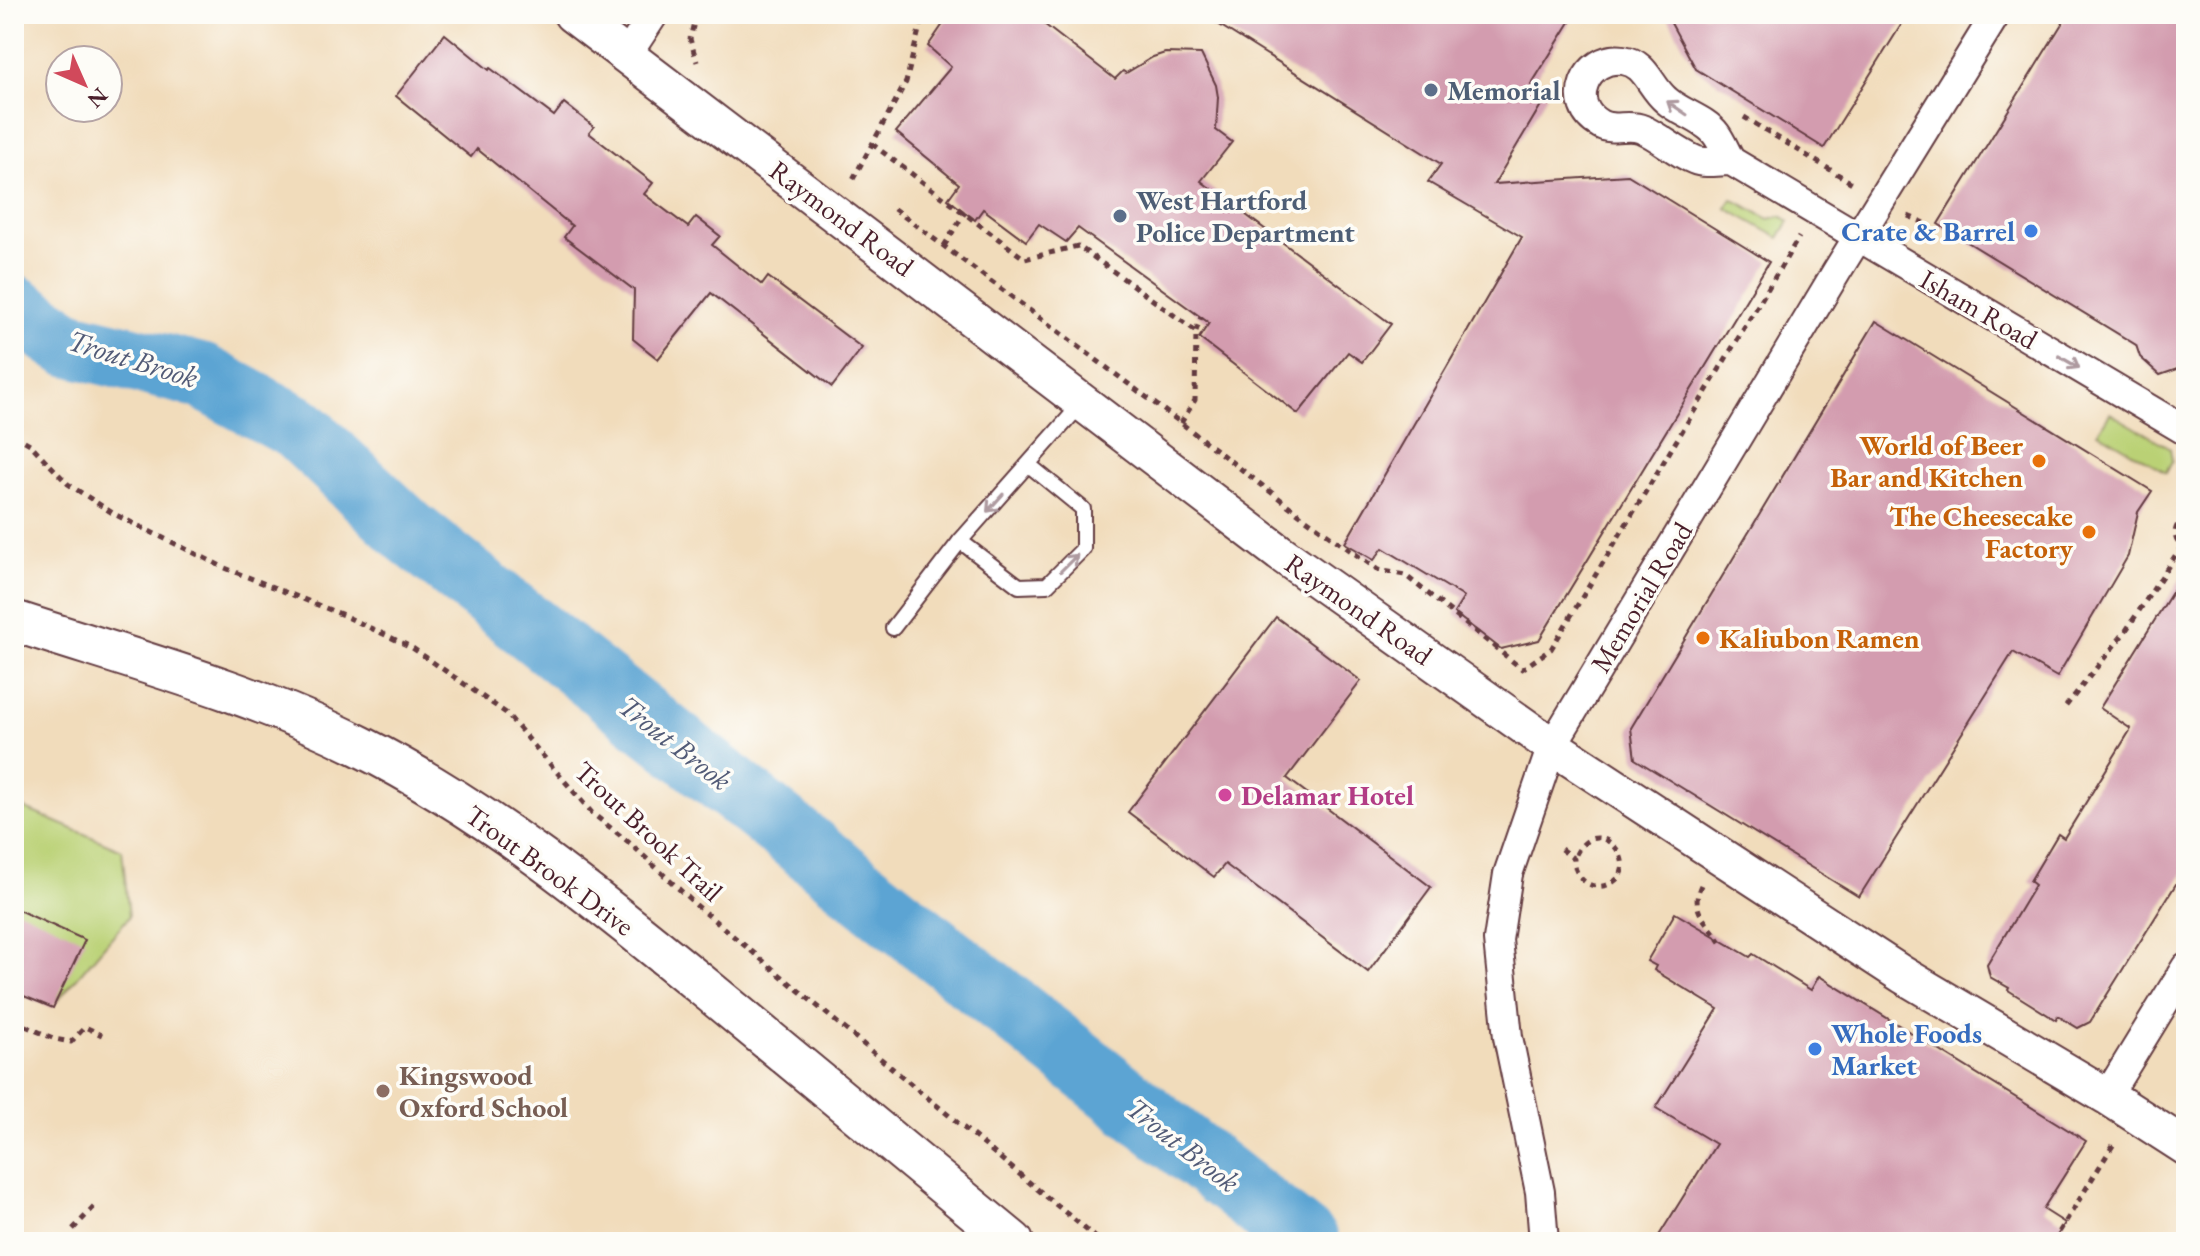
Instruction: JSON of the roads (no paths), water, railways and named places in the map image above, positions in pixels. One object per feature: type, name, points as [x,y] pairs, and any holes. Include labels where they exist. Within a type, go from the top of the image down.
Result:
[{"type":"main road","name":"Trout Brook Drive","points":[[14,621],[267,705],[361,746],[446,795],[546,863],[644,938],[1013,1242]]},
{"type":"street","name":"Raymond Road","points":[[572,14],[1280,553],[1552,746],[1903,975],[2107,1096],[2186,1147]]},
{"type":"street","points":[[627,55],[654,14]]},
{"type":"street","name":"Memorial Road","points":[[1544,1242],[1540,1192],[1508,1037],[1498,940],[1508,874],[1552,746],[1857,238],[1996,14]]},
{"type":"street","name":"Isham Road","points":[[1731,161],[1697,161],[1641,129],[1603,126],[1586,111],[1581,101],[1581,89],[1586,78],[1594,67],[1611,60],[1634,63],[1644,71],[1665,100],[1715,132],[1731,161],[2186,431]]},
{"type":"street","points":[[2107,1096],[2186,967]]},
{"type":"lane","points":[[893,628],[960,541],[1083,402]]},
{"type":"lane","points":[[960,541],[1019,586],[1047,585],[1083,549],[1083,509],[1029,465]]},
{"type":"waterway","name":"Trout Brook","points":[[14,307],[67,343],[201,376],[298,428],[409,532],[1306,1242]]},
{"type":"place","name":"Memorial","points":[[1431,90]]},
{"type":"place","name":"West Hartford Police Department","points":[[1120,216]]},
{"type":"place","name":"Crate & Barrel","points":[[2031,231]]},
{"type":"place","name":"World of Beer Bar and Kitchen","points":[[2039,461]]},
{"type":"place","name":"The Cheesecake Factory","points":[[2089,532]]},
{"type":"place","name":"Kaliubon Ramen","points":[[1703,638]]},
{"type":"place","name":"Delamar Hotel","points":[[1225,795]]},
{"type":"place","name":"Whole Foods Market","points":[[1815,1049]]},
{"type":"place","name":"Kingswood Oxford School","points":[[383,1091]]}]
